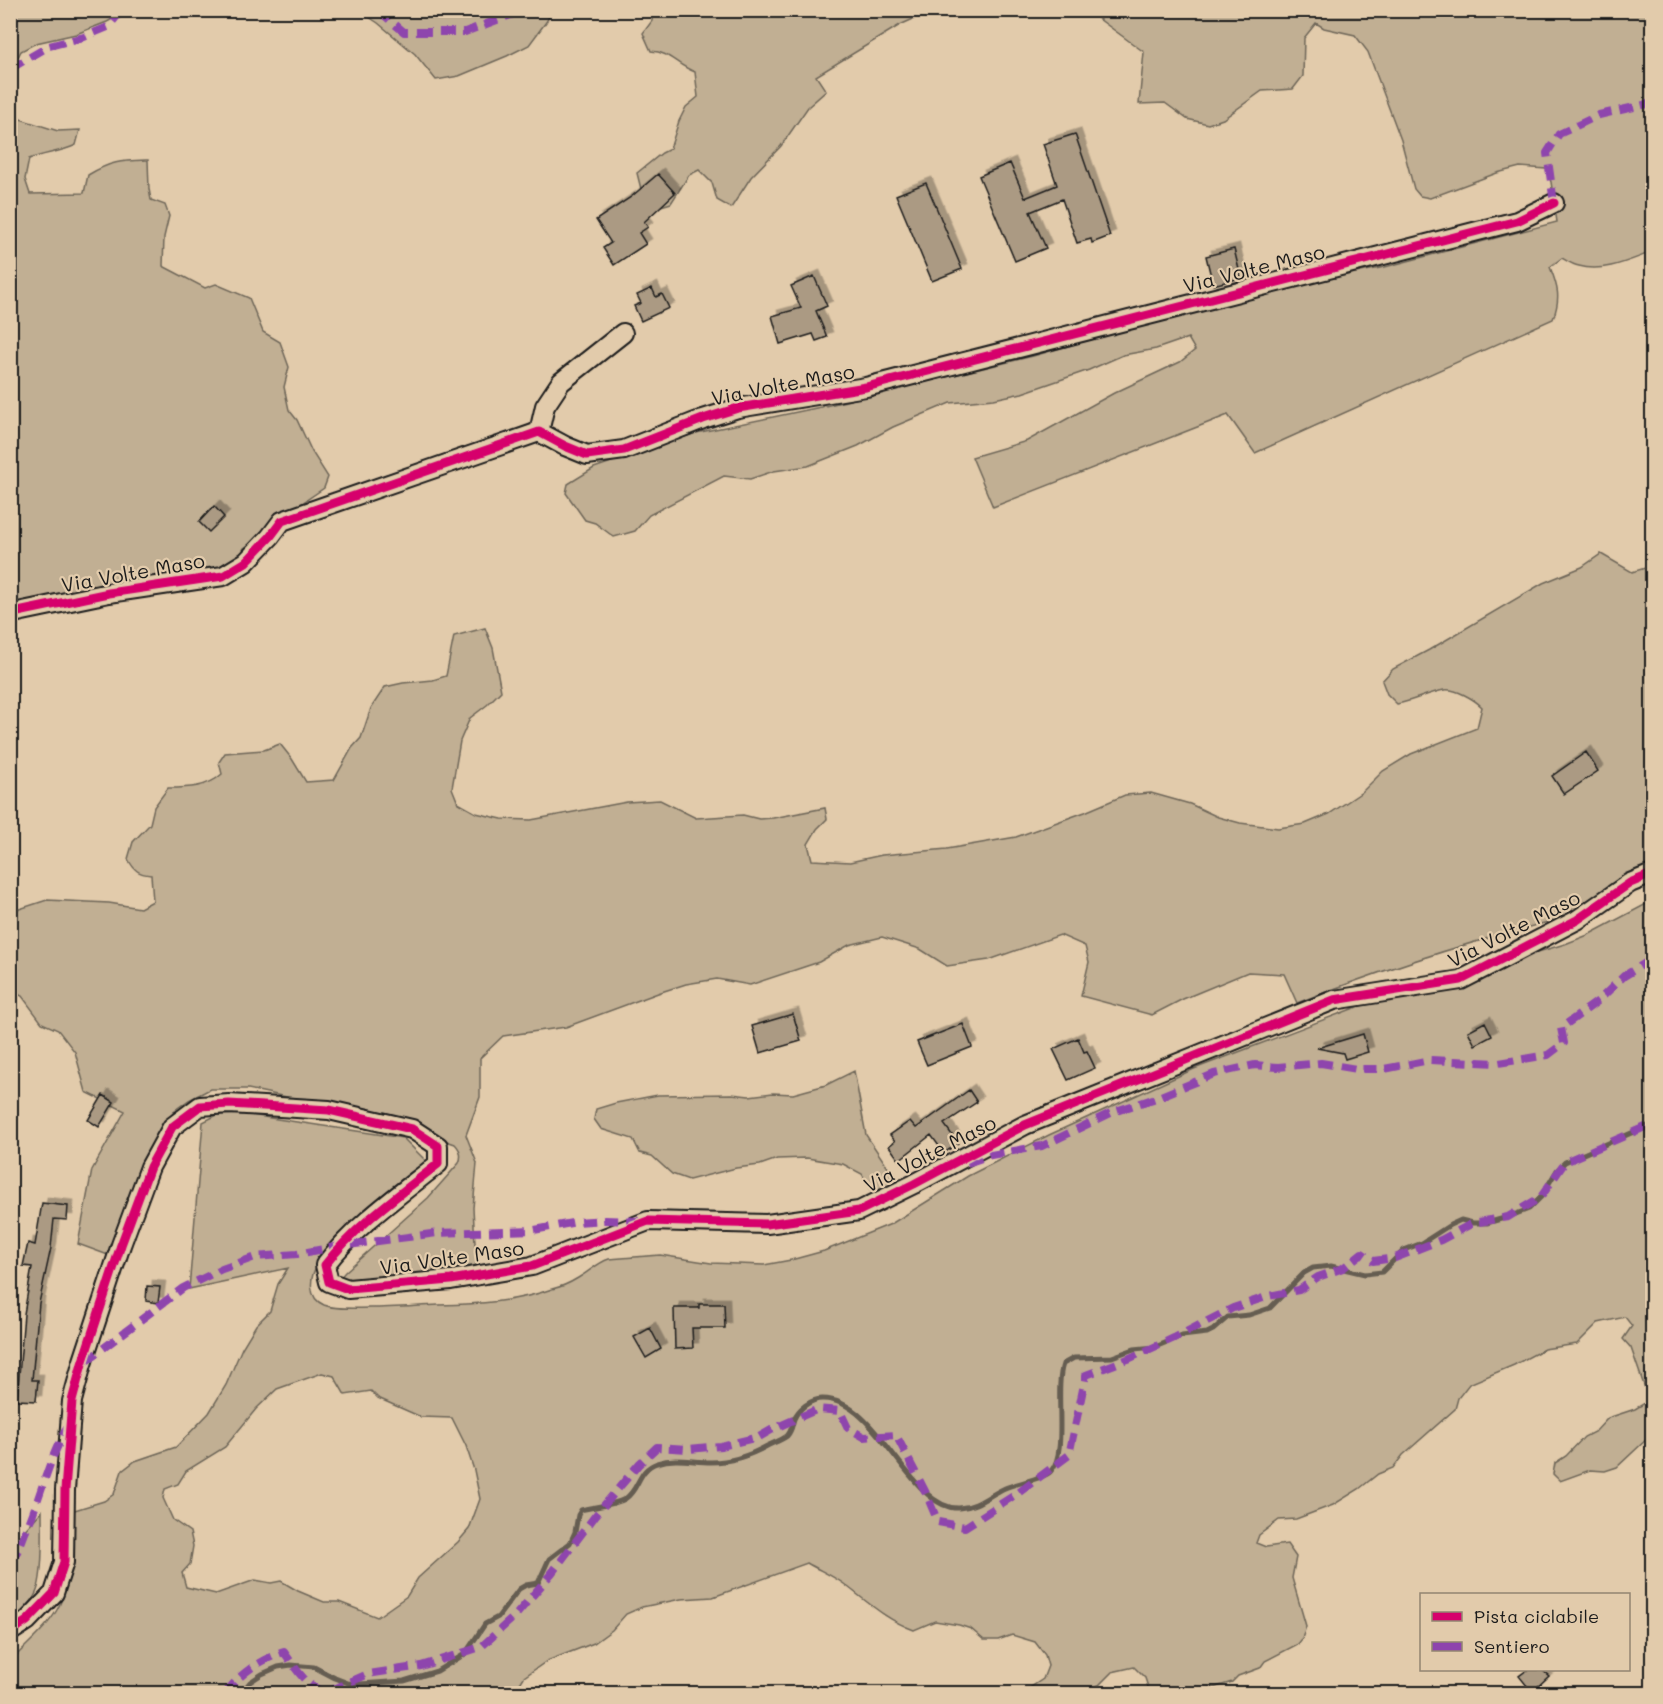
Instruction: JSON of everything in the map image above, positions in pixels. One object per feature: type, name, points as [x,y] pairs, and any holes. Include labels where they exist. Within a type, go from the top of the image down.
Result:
[{"type":"street","name":"Via Volte Maso","points":[[10,614],[109,593],[223,576],[246,562],[282,521],[538,432],[586,455],[624,450],[738,408],[877,384],[1517,221],[1554,203]]},
{"type":"street","points":[[538,432],[545,406],[561,382],[623,333]]},
{"type":"street","name":"Via Volte Maso","points":[[10,1632],[27,1621],[54,1593],[64,1562],[65,1490],[72,1401],[82,1364],[150,1167],[172,1127],[200,1106],[229,1104],[329,1110],[412,1129],[438,1146],[438,1164],[380,1210],[340,1246],[325,1265],[330,1282],[348,1289],[451,1280],[532,1266],[648,1221],[767,1224],[859,1211],[1025,1125],[1334,1000],[1461,980],[1577,920],[1630,883],[1653,874]]},
{"type":"shaded area","points":[[11,10],[127,11],[107,22],[76,34],[36,43],[21,51],[11,71]]},
{"type":"shaded area","points":[[360,11],[552,11],[529,45],[459,76],[436,80],[415,54]]},
{"type":"shaded area","points":[[653,11],[931,11],[900,25],[816,76],[826,91],[808,107],[781,146],[751,177],[731,208],[717,200],[712,183],[699,170],[689,175],[671,203],[658,207],[642,193],[637,173],[670,149],[686,107],[698,97],[695,72],[668,56],[651,51],[643,33],[652,21]]},
{"type":"shaded area","points":[[1088,11],[1652,11],[1652,252],[1617,265],[1598,268],[1577,265],[1562,258],[1550,267],[1558,293],[1553,319],[1255,453],[1228,415],[993,507],[972,457],[1027,441],[1114,393],[1180,362],[1195,350],[1188,338],[1156,349],[1123,355],[1089,370],[1022,393],[994,399],[950,403],[893,427],[858,446],[808,466],[774,471],[750,479],[724,476],[649,515],[635,531],[614,537],[595,523],[585,520],[566,493],[568,484],[594,468],[696,433],[821,407],[1033,356],[1248,295],[1385,267],[1557,222],[1551,182],[1546,169],[1520,167],[1497,173],[1430,198],[1420,196],[1414,189],[1401,140],[1368,52],[1355,35],[1324,28],[1316,23],[1304,38],[1303,76],[1293,89],[1262,91],[1223,119],[1208,124],[1187,119],[1165,103],[1139,104],[1144,52]]},
{"type":"shaded area","points":[[10,93],[20,119],[58,131],[80,130],[76,145],[29,159],[25,179],[30,194],[84,193],[88,175],[96,170],[116,163],[148,160],[151,200],[165,205],[169,216],[164,237],[163,266],[205,288],[216,284],[249,298],[263,332],[280,342],[289,367],[284,387],[289,410],[297,420],[312,452],[328,477],[324,488],[299,505],[286,510],[255,541],[244,548],[238,561],[211,578],[131,589],[10,622]]},
{"type":"shaded area","points":[[1601,554],[1632,572],[1652,566],[1652,871],[1577,911],[1556,920],[1425,957],[1297,1003],[1284,974],[1248,972],[1183,999],[1152,1015],[1081,996],[1089,962],[1085,946],[1060,935],[989,960],[947,966],[920,949],[882,937],[849,945],[819,962],[750,985],[717,979],[686,984],[566,1027],[503,1036],[480,1058],[480,1097],[466,1135],[477,1163],[473,1208],[476,1261],[481,1278],[337,1281],[428,1198],[459,1163],[460,1151],[455,1144],[369,1114],[248,1089],[210,1089],[175,1110],[150,1147],[108,1255],[78,1244],[92,1170],[125,1111],[86,1092],[75,1052],[58,1030],[42,1023],[22,996],[11,991],[10,912],[47,900],[109,903],[140,908],[153,901],[151,875],[137,871],[128,859],[133,842],[150,824],[154,807],[168,788],[196,786],[216,779],[222,774],[219,762],[225,753],[264,750],[280,744],[306,782],[334,780],[352,748],[361,738],[371,708],[385,687],[446,676],[454,636],[485,628],[493,648],[501,691],[470,718],[460,741],[452,788],[458,803],[476,813],[502,819],[531,820],[627,802],[660,800],[696,818],[743,815],[759,819],[773,818],[825,808],[827,819],[817,829],[808,844],[812,860],[850,862],[882,855],[947,849],[1016,837],[1125,795],[1151,793],[1190,804],[1218,817],[1240,823],[1278,828],[1305,824],[1329,814],[1362,792],[1383,771],[1411,754],[1477,728],[1482,707],[1459,692],[1438,691],[1397,704],[1387,694],[1382,681],[1393,669],[1543,583],[1582,567]]},
{"type":"shaded area","points":[[1652,901],[1652,1438],[1648,1438],[1617,1467],[1605,1471],[1590,1470],[1560,1481],[1553,1474],[1555,1463],[1566,1456],[1584,1437],[1596,1431],[1608,1418],[1635,1409],[1645,1403],[1647,1394],[1631,1348],[1623,1339],[1632,1326],[1625,1317],[1598,1323],[1577,1344],[1544,1349],[1514,1365],[1469,1384],[1458,1398],[1455,1409],[1403,1455],[1393,1468],[1378,1474],[1333,1505],[1296,1519],[1279,1520],[1259,1535],[1256,1543],[1266,1547],[1287,1544],[1296,1557],[1292,1578],[1306,1626],[1298,1644],[1265,1661],[1260,1668],[1238,1676],[1232,1682],[1197,1693],[1150,1693],[1145,1678],[1134,1667],[1112,1672],[1099,1685],[1076,1693],[1022,1693],[1043,1679],[1048,1666],[1045,1655],[1035,1642],[1012,1635],[998,1640],[984,1640],[971,1629],[935,1621],[914,1630],[886,1616],[840,1581],[807,1563],[713,1597],[681,1599],[642,1607],[626,1614],[612,1630],[594,1643],[547,1661],[524,1677],[514,1693],[11,1694],[11,1660],[49,1622],[62,1599],[67,1562],[68,1512],[104,1501],[114,1494],[122,1471],[135,1461],[176,1447],[209,1413],[226,1385],[242,1348],[256,1325],[270,1311],[278,1284],[288,1268],[189,1289],[203,1122],[217,1115],[244,1114],[403,1138],[426,1161],[410,1180],[317,1265],[313,1275],[312,1292],[319,1302],[329,1307],[387,1308],[496,1302],[562,1286],[609,1259],[660,1255],[711,1263],[764,1265],[824,1251],[891,1224],[968,1176],[1049,1135],[1194,1069],[1357,1007],[1588,935]],"holes":[[[322,1373],[334,1376],[345,1395],[371,1391],[378,1398],[421,1417],[452,1418],[466,1446],[480,1499],[469,1529],[418,1578],[407,1596],[377,1617],[339,1602],[324,1602],[281,1581],[271,1583],[255,1580],[216,1594],[186,1587],[182,1573],[190,1564],[193,1546],[190,1532],[173,1520],[163,1498],[165,1489],[178,1484],[186,1471],[225,1447],[256,1409],[277,1389]]]},
{"type":"shaded area","points":[[854,1071],[866,1135],[901,1187],[878,1202],[862,1174],[843,1164],[807,1158],[777,1159],[760,1165],[736,1168],[689,1180],[672,1174],[652,1156],[640,1153],[633,1139],[601,1129],[594,1119],[596,1109],[658,1095],[793,1094],[826,1085]]},
{"type":"shaded area","points":[[42,1511],[42,1555],[38,1588],[30,1603],[11,1624],[11,1545]]},
{"type":"building","points":[[1075,134],[1110,236],[1092,243],[1091,239],[1077,243],[1062,199],[1030,212],[1046,248],[1015,261],[979,176],[1010,163],[1025,198],[1057,185],[1043,144]]},
{"type":"building","points":[[658,174],[675,193],[644,222],[648,227],[639,233],[646,244],[614,265],[603,248],[611,243],[596,220],[631,197]]},
{"type":"building","points":[[926,183],[962,269],[932,281],[896,195]]},
{"type":"building","points":[[1234,249],[1241,278],[1213,285],[1206,256]]},
{"type":"building","points":[[814,276],[827,306],[816,311],[827,337],[816,341],[813,334],[780,344],[772,316],[801,308],[791,286]]},
{"type":"building","points":[[652,288],[656,297],[662,294],[669,308],[641,321],[634,306],[641,303],[637,295]]},
{"type":"building","points":[[214,506],[224,517],[209,532],[199,522]]},
{"type":"building","points":[[1586,752],[1598,771],[1564,794],[1552,776]]},
{"type":"building","points":[[793,1014],[801,1041],[760,1053],[752,1026]]},
{"type":"building","points":[[1485,1022],[1492,1036],[1475,1045],[1468,1031]]},
{"type":"building","points":[[963,1024],[972,1047],[927,1065],[917,1042]]},
{"type":"building","points":[[1363,1034],[1368,1052],[1345,1059],[1343,1053],[1317,1048]]},
{"type":"building","points":[[1078,1038],[1095,1068],[1068,1080],[1053,1049]]},
{"type":"building","points":[[969,1090],[977,1102],[944,1124],[958,1143],[944,1153],[931,1135],[899,1160],[889,1146],[895,1141],[890,1135],[910,1121],[916,1128]]},
{"type":"building","points":[[103,1095],[114,1102],[99,1127],[88,1120]]},
{"type":"building","points":[[42,1203],[68,1206],[67,1220],[54,1219],[51,1248],[39,1303],[32,1380],[38,1380],[36,1401],[17,1400],[24,1314],[32,1267],[23,1266],[28,1243],[35,1245]]},
{"type":"building","points":[[147,1286],[160,1287],[158,1303],[146,1301]]},
{"type":"building","points":[[699,1304],[724,1304],[725,1328],[692,1328],[693,1348],[675,1349],[674,1308],[699,1308]]},
{"type":"building","points":[[650,1328],[661,1349],[646,1358],[634,1337]]},
{"type":"building","points":[[1526,1671],[1543,1671],[1549,1676],[1532,1692],[1519,1676]]},
{"type":"waterway","points":[[240,1694],[250,1682],[262,1674],[278,1667],[291,1665],[314,1667],[348,1683],[360,1684],[404,1681],[437,1671],[465,1654],[485,1624],[498,1617],[519,1589],[538,1583],[549,1559],[570,1543],[581,1510],[625,1499],[634,1490],[646,1470],[657,1463],[677,1460],[719,1462],[754,1453],[787,1436],[799,1412],[805,1405],[818,1399],[842,1403],[860,1416],[925,1492],[941,1504],[959,1508],[972,1505],[1005,1488],[1051,1471],[1059,1450],[1060,1389],[1063,1364],[1074,1358],[1112,1357],[1134,1349],[1155,1347],[1182,1336],[1207,1333],[1228,1317],[1249,1315],[1270,1308],[1304,1273],[1313,1268],[1331,1266],[1365,1274],[1382,1272],[1404,1250],[1422,1243],[1461,1220],[1487,1223],[1529,1209],[1541,1197],[1557,1170],[1565,1162],[1652,1124]]},
{"type":"marked path","points":[[10,69],[49,46],[84,37],[108,27],[122,10]]},
{"type":"marked path","points":[[378,10],[404,32],[465,32],[524,10]]},
{"type":"marked path","points":[[1554,203],[1547,153],[1559,134],[1599,115],[1652,103]]},
{"type":"marked path","points":[[967,1163],[991,1155],[1042,1146],[1113,1112],[1156,1098],[1214,1074],[1255,1065],[1278,1067],[1321,1063],[1357,1069],[1384,1069],[1430,1060],[1499,1063],[1548,1055],[1564,1043],[1561,1028],[1598,1001],[1624,976],[1652,959]]},
{"type":"marked path","points":[[225,1694],[252,1668],[284,1652],[297,1671],[312,1686],[325,1693],[368,1674],[421,1666],[481,1647],[516,1615],[595,1516],[639,1464],[657,1447],[689,1449],[721,1446],[759,1437],[818,1409],[840,1411],[848,1428],[864,1437],[896,1435],[938,1522],[965,1527],[1018,1493],[1069,1455],[1086,1375],[1128,1359],[1233,1308],[1269,1296],[1299,1290],[1318,1277],[1343,1268],[1362,1253],[1373,1261],[1395,1258],[1441,1240],[1473,1223],[1508,1217],[1541,1197],[1565,1162],[1652,1124]]},
{"type":"marked path","points":[[85,1362],[183,1288],[222,1269],[255,1257],[297,1254],[438,1233],[534,1230],[577,1222],[605,1220],[639,1221]]},
{"type":"marked path","points":[[10,1563],[20,1545],[60,1440],[67,1428]]},
{"type":"cycle path","points":[[10,614],[109,593],[223,576],[246,562],[282,521],[539,432],[587,455],[624,450],[738,408],[866,387],[1517,221],[1554,203]]},
{"type":"cycle path","points":[[10,1632],[27,1621],[54,1593],[64,1562],[65,1490],[72,1401],[82,1364],[121,1245],[150,1167],[172,1127],[200,1106],[229,1104],[329,1110],[412,1129],[438,1146],[438,1164],[364,1224],[325,1265],[329,1282],[348,1289],[451,1280],[532,1266],[648,1221],[767,1224],[859,1211],[1025,1125],[1334,1000],[1461,980],[1577,920],[1630,883],[1652,874]]}]
